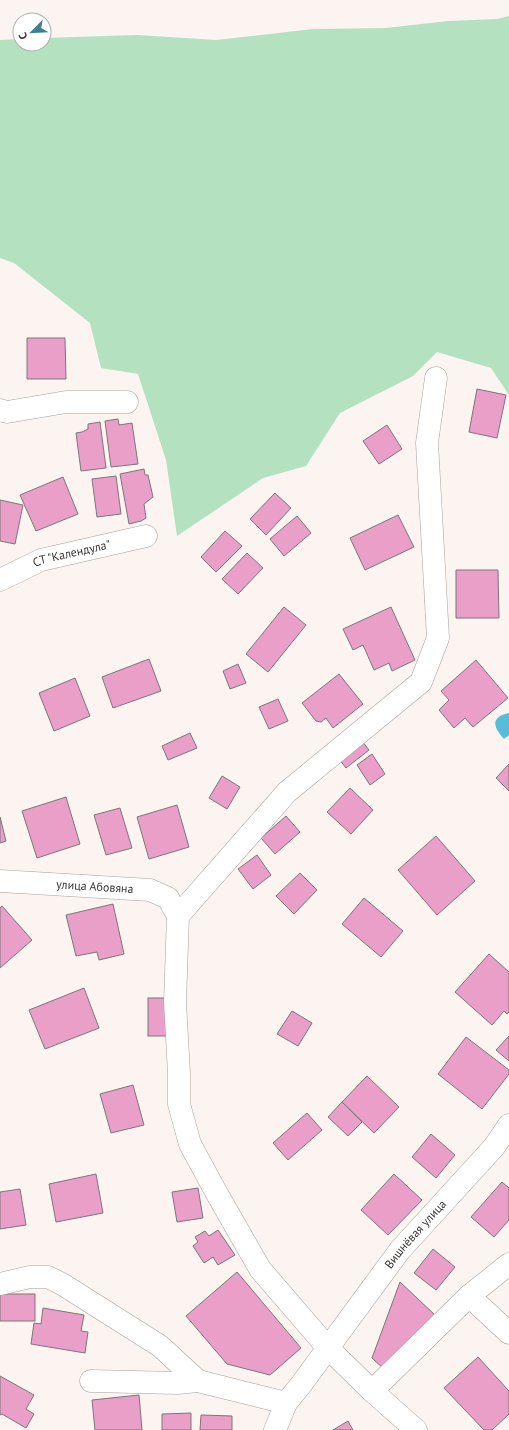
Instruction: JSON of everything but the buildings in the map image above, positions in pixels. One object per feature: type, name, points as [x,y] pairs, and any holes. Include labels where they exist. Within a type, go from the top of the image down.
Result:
[{"type":"street","points":[[416,1430],[372,1391],[328,1348],[260,1269],[190,1144],[178,1104],[179,1073],[175,1002],[178,916],[287,792],[421,682],[438,638],[427,443],[436,378]]},
{"type":"street","points":[[0,410],[7,412],[66,402],[127,402]]},
{"type":"street","name":"СТ \"Календула\"","points":[[0,580],[41,560],[146,536]]},
{"type":"street","name":"улица Абовяна","points":[[0,881],[150,890],[168,898],[178,916]]},
{"type":"street","name":"Вишнёвая улица","points":[[275,1430],[286,1403],[400,1250],[494,1147],[509,1125]]},
{"type":"street","points":[[372,1391],[469,1296],[509,1264]]},
{"type":"street","points":[[0,1284],[30,1277],[48,1277],[62,1284],[160,1346],[198,1381]]},
{"type":"street","points":[[469,1296],[509,1333]]},
{"type":"street","points":[[91,1381],[198,1381],[286,1403]]},
{"type":"green space","points":[[509,16],[509,395],[491,368],[437,352],[413,376],[340,413],[306,466],[263,478],[177,536],[166,460],[138,374],[101,368],[90,323],[14,263],[0,258],[0,40],[12,39],[12,52],[52,52],[52,38],[137,35],[216,40],[313,29],[386,28],[448,21],[497,19]]},
{"type":"water","points":[[509,713],[509,735],[504,739],[497,730],[495,723],[499,717]]}]
